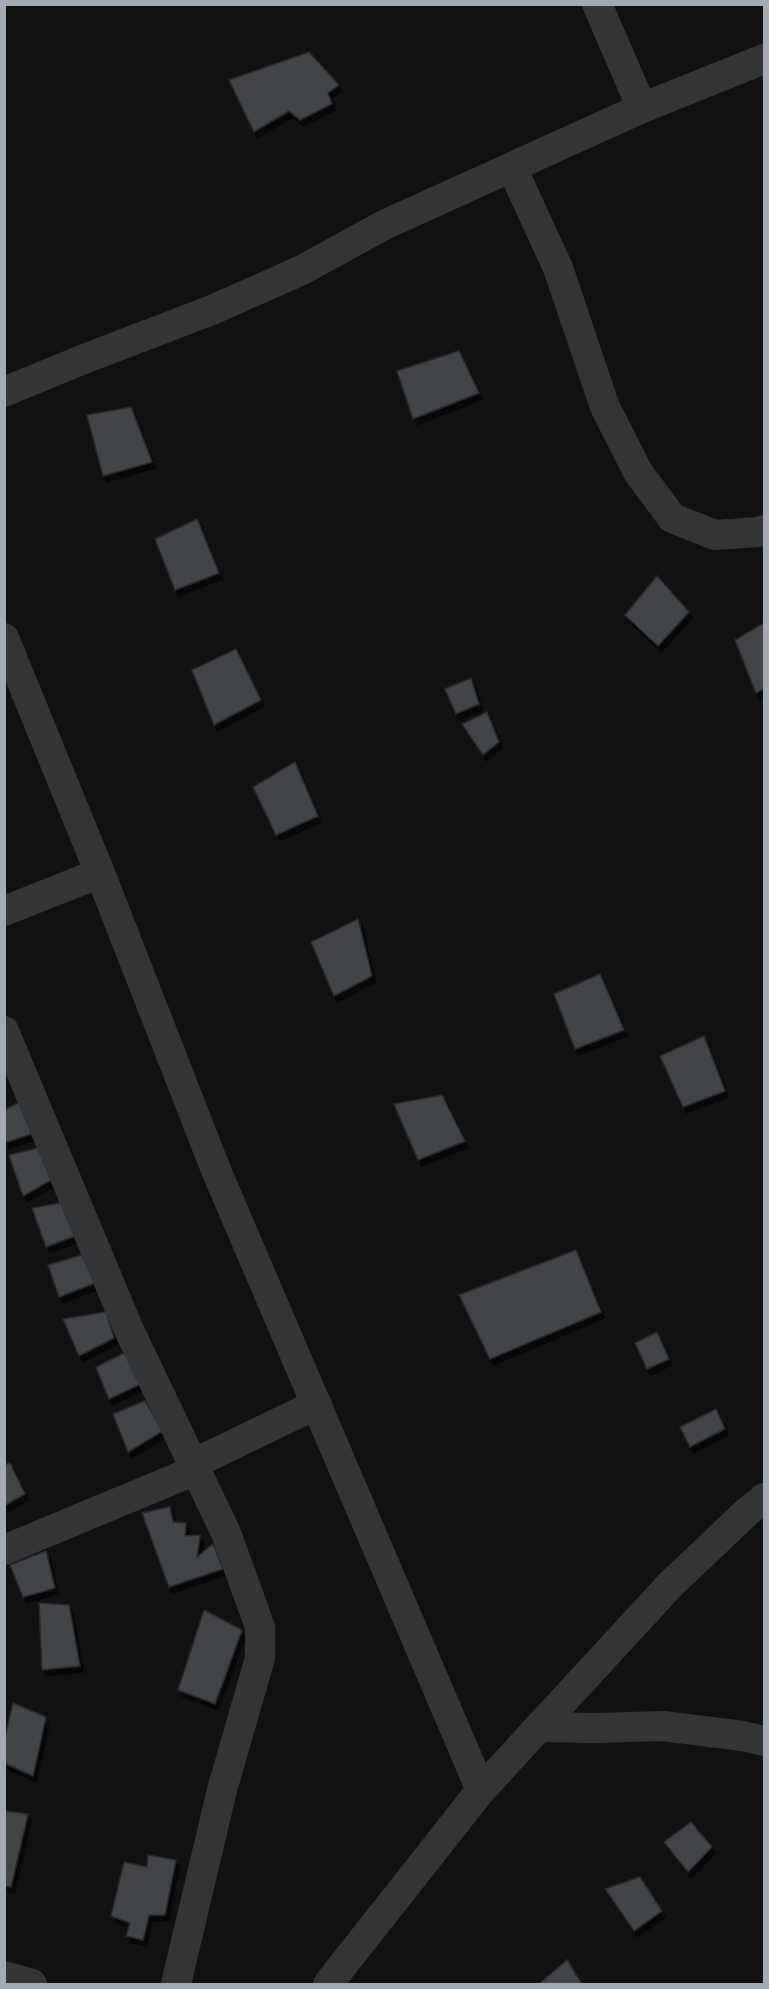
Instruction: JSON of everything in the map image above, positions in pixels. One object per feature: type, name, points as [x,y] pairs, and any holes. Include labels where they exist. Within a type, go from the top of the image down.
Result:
[{"type":"street","points":[[597,4],[642,108]]},
{"type":"street","points":[[4,392],[232,302],[302,270],[384,225],[642,108],[765,59]]},
{"type":"street","points":[[512,168],[558,268],[605,407],[638,472],[672,518],[715,535],[765,530]]},
{"type":"street","points":[[4,638],[100,873],[216,1170],[481,1790]]},
{"type":"street","points":[[4,911],[100,873]]},
{"type":"street","points":[[4,1031],[129,1330],[226,1533],[260,1627],[260,1658],[222,1790],[176,1984]]},
{"type":"street","points":[[4,1550],[194,1467],[317,1404]]},
{"type":"street","points":[[328,1984],[481,1790],[670,1585],[747,1512],[765,1498]]},
{"type":"street","points":[[539,1727],[663,1726],[765,1741]]},
{"type":"street","points":[[4,1976],[32,1984]]},
{"type":"building","points":[[309,52],[339,85],[328,93],[332,104],[300,120],[289,111],[254,132],[229,80]]},
{"type":"building","points":[[459,351],[479,393],[413,419],[397,371]]},
{"type":"building","points":[[131,407],[152,462],[103,476],[87,415]]},
{"type":"building","points":[[197,519],[219,573],[175,590],[155,539]]},
{"type":"building","points":[[657,576],[689,612],[658,646],[625,615]]},
{"type":"building","points":[[764,623],[764,689],[756,693],[735,640]]},
{"type":"building","points":[[236,649],[261,700],[214,725],[192,670]]},
{"type":"building","points":[[471,678],[479,704],[456,714],[445,689]]},
{"type":"building","points":[[487,712],[499,742],[483,755],[462,724]]},
{"type":"building","points":[[295,762],[318,816],[276,835],[253,787]]},
{"type":"building","points":[[358,919],[372,976],[334,996],[311,942]]},
{"type":"building","points":[[600,974],[624,1030],[575,1049],[554,994]]},
{"type":"building","points":[[704,1036],[725,1091],[683,1107],[660,1056]]},
{"type":"building","points":[[442,1095],[465,1141],[418,1160],[394,1104]]},
{"type":"building","points":[[24,1100],[31,1134],[4,1143],[4,1110]]},
{"type":"building","points":[[38,1148],[55,1178],[23,1196],[9,1155]]},
{"type":"building","points":[[66,1202],[78,1235],[46,1247],[32,1208]]},
{"type":"building","points":[[576,1250],[601,1312],[490,1359],[459,1295]]},
{"type":"building","points":[[82,1255],[95,1283],[59,1297],[48,1265]]},
{"type":"building","points":[[106,1312],[114,1338],[79,1356],[63,1319]]},
{"type":"building","points":[[657,1332],[669,1359],[647,1369],[635,1343]]},
{"type":"building","points":[[128,1351],[143,1383],[109,1399],[96,1367]]},
{"type":"building","points":[[145,1401],[163,1431],[128,1452],[113,1414]]},
{"type":"building","points":[[716,1409],[725,1429],[690,1447],[680,1427]]},
{"type":"building","points":[[10,1463],[25,1494],[4,1506],[4,1465]]},
{"type":"building","points":[[170,1507],[173,1522],[186,1523],[185,1536],[200,1535],[197,1557],[213,1544],[223,1569],[169,1587],[142,1513]]},
{"type":"building","points":[[46,1551],[55,1588],[23,1597],[10,1565]]},
{"type":"building","points":[[39,1603],[69,1605],[80,1666],[42,1670]]},
{"type":"building","points":[[204,1610],[242,1630],[215,1704],[178,1690]]},
{"type":"building","points":[[13,1703],[46,1717],[33,1776],[4,1763],[4,1742]]},
{"type":"building","points":[[4,1811],[28,1814],[11,1887],[4,1886]]},
{"type":"building","points":[[691,1822],[712,1847],[688,1872],[664,1842]]},
{"type":"building","points":[[148,1855],[176,1860],[165,1915],[149,1915],[143,1940],[126,1936],[130,1923],[111,1916],[124,1862],[147,1867]]},
{"type":"building","points":[[640,1877],[662,1911],[634,1931],[605,1889]]},
{"type":"building","points":[[567,1960],[582,1984],[539,1984]]}]
